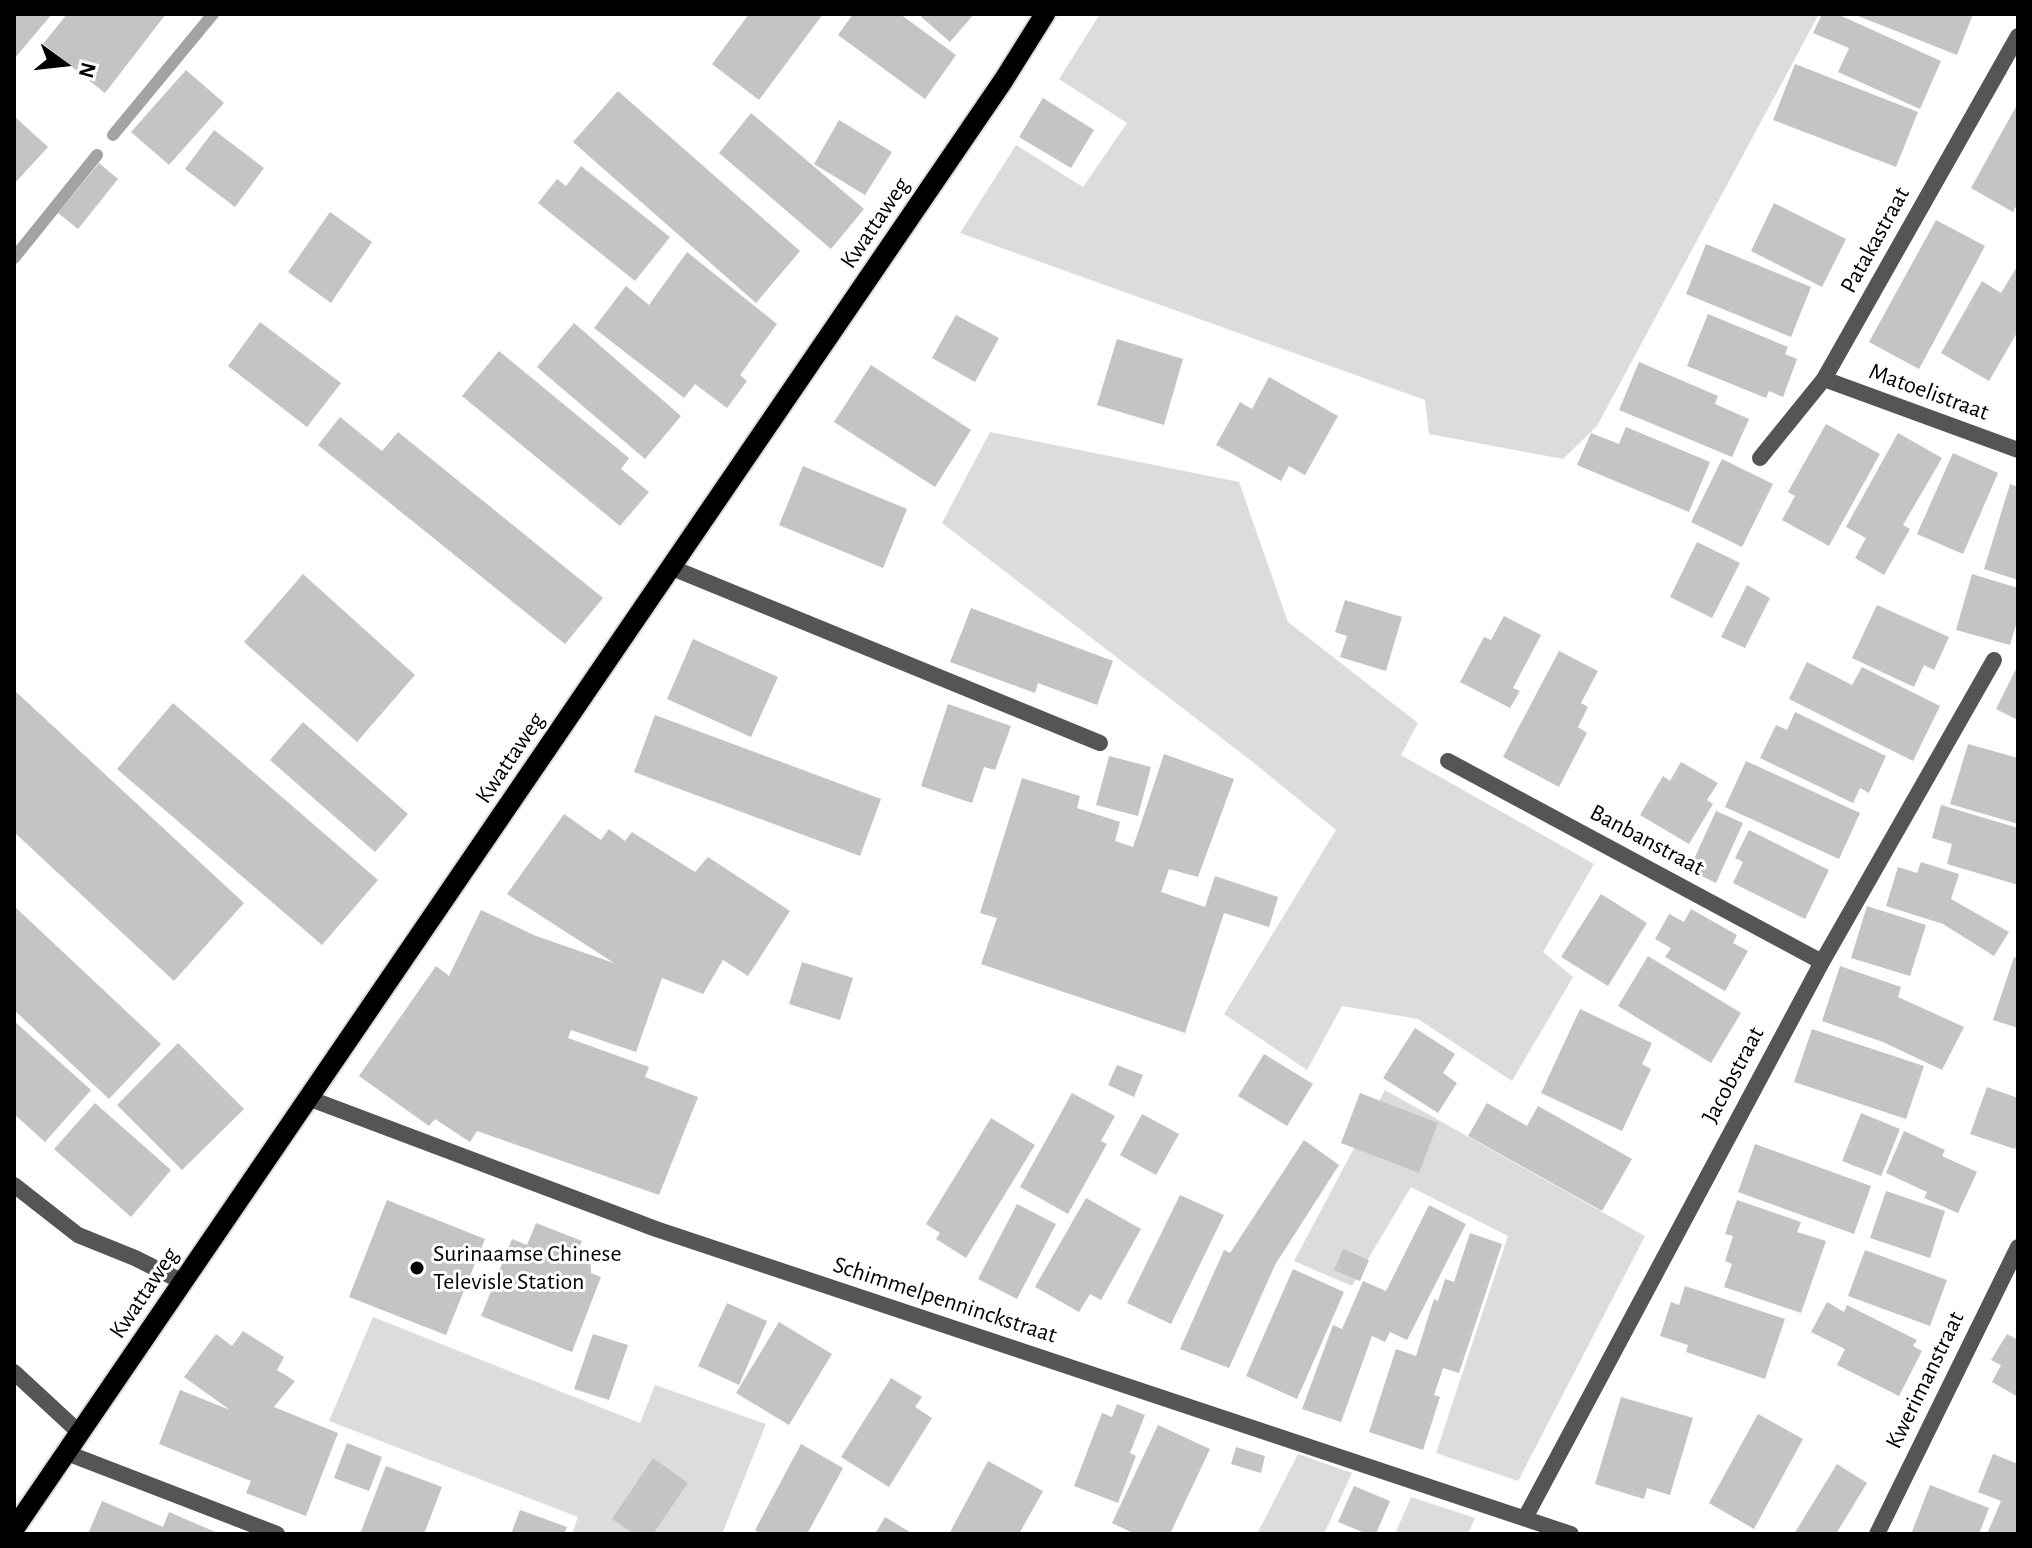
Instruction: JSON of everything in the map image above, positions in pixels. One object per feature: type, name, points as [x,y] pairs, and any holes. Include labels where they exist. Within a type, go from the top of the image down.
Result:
[{"type":"main road","name":"Kwattaweg","points":[[14,1529],[643,611],[1003,81],[1045,14]]},
{"type":"street","name":"Patakastraat","points":[[1760,458],[1824,379],[2018,36]]},
{"type":"street","name":"Matoelistraat","points":[[1824,379],[2018,450]]},
{"type":"street","points":[[670,567],[1100,743]]},
{"type":"street","name":"Jacobstraat","points":[[1525,1518],[1822,962],[1994,660]]},
{"type":"street","name":"Banbanstraat","points":[[1448,761],[1822,962]]},
{"type":"street","name":"Schimmelpenninckstraat","points":[[308,1098],[656,1229],[1571,1534]]},
{"type":"street","points":[[14,1185],[78,1235],[183,1282]]},
{"type":"street","name":"Kwerimanstraat","points":[[1877,1534],[2018,1247]]},
{"type":"street","points":[[14,1372],[80,1433]]},
{"type":"street","points":[[67,1453],[277,1534]]},
{"type":"shaded area","points":[[1100,14],[1819,14],[1597,426],[1563,459],[1429,434],[1425,400],[960,233],[1016,145],[1083,187],[1127,123],[1059,79]]},
{"type":"shaded area","points":[[990,432],[1239,482],[1288,622],[1418,723],[1401,755],[1594,864],[1543,952],[1573,977],[1512,1081],[1418,1019],[1342,1006],[1307,1070],[1224,1014],[1336,830],[1254,763],[942,523]]},
{"type":"shaded area","points":[[1385,1090],[1645,1236],[1518,1481],[1436,1453],[1508,1236],[1411,1187],[1352,1286],[1294,1261]]},
{"type":"shaded area","points":[[373,1317],[640,1423],[655,1385],[766,1424],[722,1534],[572,1534],[578,1517],[329,1421]]},
{"type":"shaded area","points":[[1298,1454],[1352,1473],[1324,1534],[1257,1534]]},
{"type":"shaded area","points":[[1411,1497],[1475,1518],[1468,1534],[1395,1534]]},
{"type":"building","points":[[14,14],[52,14],[14,59]]},
{"type":"building","points":[[67,14],[166,14],[105,93],[43,44]]},
{"type":"building","points":[[749,14],[823,14],[759,100],[712,64]]},
{"type":"building","points":[[853,14],[900,14],[956,55],[925,99],[838,35]]},
{"type":"building","points":[[918,14],[974,14],[950,42]]},
{"type":"building","points":[[1822,14],[1837,14],[1941,61],[1920,109],[1838,72],[1849,48],[1813,33]]},
{"type":"building","points":[[1853,14],[1973,14],[1957,55]]},
{"type":"building","points":[[1795,64],[1918,112],[1896,167],[1773,120]]},
{"type":"building","points":[[186,70],[224,103],[169,165],[131,132]]},
{"type":"building","points":[[618,91],[800,251],[756,303],[573,142]]},
{"type":"building","points":[[1043,98],[1094,130],[1071,168],[1019,137]]},
{"type":"building","points":[[2018,103],[2018,203],[2013,212],[1971,188]]},
{"type":"building","points":[[751,113],[864,209],[831,249],[719,153]]},
{"type":"building","points":[[14,116],[48,147],[14,184]]},
{"type":"building","points":[[839,120],[892,152],[865,195],[814,164]]},
{"type":"building","points":[[214,130],[264,168],[235,207],[185,169]]},
{"type":"building","points":[[99,163],[118,179],[78,229],[58,213]]},
{"type":"building","points":[[581,166],[670,237],[635,281],[538,203],[557,179],[566,186]]},
{"type":"building","points":[[1774,203],[1846,239],[1822,287],[1751,251]]},
{"type":"building","points":[[330,212],[372,242],[331,303],[288,272]]},
{"type":"building","points":[[1936,220],[1985,246],[1919,369],[1869,342]]},
{"type":"building","points":[[1706,244],[1811,287],[1791,337],[1686,294]]},
{"type":"building","points":[[687,252],[777,324],[740,375],[747,381],[727,408],[695,384],[684,398],[594,328],[626,286],[649,305]]},
{"type":"building","points":[[2018,265],[2018,331],[1989,381],[1941,353],[1982,281],[2001,293]]},
{"type":"building","points":[[1708,314],[1788,347],[1785,354],[1797,359],[1783,397],[1769,391],[1766,398],[1687,366]]},
{"type":"building","points":[[956,315],[999,338],[975,382],[932,358]]},
{"type":"building","points":[[260,322],[341,383],[307,427],[228,366]]},
{"type":"building","points":[[574,323],[681,416],[645,459],[537,367]]},
{"type":"building","points":[[1117,339],[1183,359],[1164,425],[1097,405]]},
{"type":"building","points":[[499,351],[629,458],[621,469],[649,492],[620,526],[462,396]]},
{"type":"building","points":[[1639,362],[1718,396],[1715,404],[1749,419],[1732,457],[1619,410]]},
{"type":"building","points":[[871,365],[971,430],[935,487],[834,422]]},
{"type":"building","points":[[1269,377],[1338,416],[1305,475],[1289,466],[1281,481],[1216,445],[1240,402],[1252,409]]},
{"type":"building","points":[[340,417],[382,451],[398,432],[603,598],[565,644],[318,445]]},
{"type":"building","points":[[1826,424],[1880,454],[1829,546],[1782,520],[1795,496],[1788,492]]},
{"type":"building","points":[[1626,427],[1710,462],[1689,512],[1577,465],[1591,433],[1619,444]]},
{"type":"building","points":[[1898,433],[1942,458],[1903,525],[1910,529],[1884,575],[1855,558],[1866,538],[1846,527]]},
{"type":"building","points":[[1953,453],[1998,473],[1963,554],[1917,534]]},
{"type":"building","points":[[1722,459],[1773,484],[1742,547],[1691,522]]},
{"type":"building","points":[[803,466],[907,509],[883,568],[779,525]]},
{"type":"building","points":[[2010,484],[2018,487],[2018,580],[1984,569]]},
{"type":"building","points":[[1697,542],[1740,563],[1712,618],[1670,597]]},
{"type":"building","points":[[303,574],[415,675],[357,742],[244,642]]},
{"type":"building","points":[[1972,574],[2018,588],[2018,618],[2010,645],[1956,630]]},
{"type":"building","points":[[1747,585],[1770,598],[1745,648],[1721,637]]},
{"type":"building","points":[[1345,600],[1402,617],[1386,671],[1340,657],[1347,636],[1335,632]]},
{"type":"building","points":[[1877,605],[1949,637],[1934,670],[1924,665],[1914,687],[1852,658]]},
{"type":"building","points":[[971,608],[1113,661],[1097,705],[1038,683],[1035,693],[950,662]]},
{"type":"building","points":[[1504,616],[1541,635],[1513,688],[1520,691],[1510,708],[1460,682],[1484,637],[1491,640]]},
{"type":"building","points":[[693,639],[778,677],[751,737],[667,699]]},
{"type":"building","points":[[1559,651],[1598,671],[1581,703],[1588,707],[1578,727],[1587,733],[1559,787],[1503,757]]},
{"type":"building","points":[[1807,662],[1852,685],[1862,667],[1940,706],[1913,761],[1789,699]]},
{"type":"building","points":[[2018,665],[2018,720],[1996,709]]},
{"type":"building","points":[[14,690],[244,903],[174,981],[14,832]]},
{"type":"building","points":[[173,703],[378,880],[322,945],[117,769]]},
{"type":"building","points":[[948,704],[1011,726],[995,770],[984,767],[972,803],[921,786]]},
{"type":"building","points":[[1795,712],[1886,756],[1869,793],[1860,788],[1853,803],[1760,758],[1776,725],[1787,730]]},
{"type":"building","points":[[655,715],[881,799],[860,856],[634,772]]},
{"type":"building","points":[[303,722],[408,814],[375,852],[270,760]]},
{"type":"building","points":[[1968,744],[2018,758],[2018,824],[1950,804]]},
{"type":"building","points":[[1164,754],[1234,779],[1198,877],[1169,869],[1161,892],[1205,907],[1215,876],[1278,897],[1269,927],[1224,913],[1185,1033],[981,964],[997,918],[980,913],[1022,778],[1080,796],[1077,808],[1120,822],[1115,841],[1133,847]]},
{"type":"building","points":[[1109,756],[1151,767],[1138,816],[1096,805]]},
{"type":"building","points":[[1746,761],[1860,813],[1839,859],[1725,807]]},
{"type":"building","points":[[1681,762],[1718,783],[1707,800],[1713,804],[1689,844],[1640,815],[1663,776],[1670,781]]},
{"type":"building","points":[[1941,805],[2018,828],[2018,885],[1947,864],[1952,844],[1932,838]]},
{"type":"building","points":[[1716,811],[1743,823],[1716,883],[1689,870]]},
{"type":"building","points":[[564,814],[601,840],[609,829],[625,841],[632,832],[695,872],[708,857],[790,911],[748,976],[723,960],[703,994],[662,978],[636,1052],[571,1030],[568,1038],[649,1067],[645,1077],[698,1097],[659,1195],[477,1131],[470,1142],[435,1119],[429,1126],[359,1076],[436,966],[449,976],[481,910],[536,936],[614,963],[507,894]]},
{"type":"building","points":[[1749,830],[1829,870],[1805,919],[1733,883],[1743,862],[1735,858]]},
{"type":"building","points":[[1921,862],[1959,874],[1951,899],[2009,932],[1994,956],[1943,924],[1886,906],[1898,867],[1917,873]]},
{"type":"building","points":[[1601,894],[1647,923],[1608,986],[1561,957]]},
{"type":"building","points":[[14,906],[161,1044],[109,1099],[14,1010]]},
{"type":"building","points":[[1867,906],[1926,925],[1910,976],[1851,958]]},
{"type":"building","points":[[1691,909],[1737,935],[1733,943],[1748,951],[1725,991],[1665,957],[1671,948],[1655,939],[1669,914],[1684,922]]},
{"type":"building","points":[[1648,956],[1741,1013],[1711,1063],[1618,1006]]},
{"type":"building","points":[[2014,957],[2018,959],[2018,1028],[1993,1020]]},
{"type":"building","points":[[802,962],[853,978],[840,1020],[789,1004]]},
{"type":"building","points":[[1840,966],[1901,987],[1898,997],[1964,1027],[1942,1070],[1883,1042],[1822,1021]]},
{"type":"building","points":[[1580,1009],[1652,1043],[1642,1064],[1651,1069],[1622,1131],[1541,1093]]},
{"type":"building","points":[[14,1021],[91,1090],[45,1142],[14,1114]]},
{"type":"building","points":[[1415,1028],[1455,1054],[1443,1073],[1457,1083],[1438,1113],[1383,1078]]},
{"type":"building","points":[[1812,1029],[1924,1066],[1906,1119],[1794,1082]]},
{"type":"building","points":[[178,1043],[244,1109],[182,1170],[117,1105]]},
{"type":"building","points":[[1264,1054],[1313,1084],[1287,1126],[1238,1096]]},
{"type":"building","points":[[1117,1065],[1143,1075],[1134,1097],[1108,1085]]},
{"type":"building","points":[[1987,1087],[2018,1098],[2018,1141],[2015,1149],[1970,1134]]},
{"type":"building","points":[[1072,1093],[1115,1116],[1101,1141],[1107,1144],[1068,1214],[1020,1187]]},
{"type":"building","points":[[1360,1093],[1438,1123],[1419,1173],[1341,1143]]},
{"type":"building","points":[[95,1103],[171,1170],[131,1217],[54,1149]]},
{"type":"building","points":[[1487,1103],[1527,1126],[1538,1106],[1632,1159],[1602,1211],[1468,1136]]},
{"type":"building","points":[[1861,1113],[1900,1129],[1881,1176],[1842,1161]]},
{"type":"building","points":[[1142,1114],[1179,1134],[1156,1175],[1120,1155]]},
{"type":"building","points":[[991,1118],[1035,1145],[966,1258],[936,1239],[940,1233],[926,1224]]},
{"type":"building","points":[[1904,1131],[1945,1150],[1942,1156],[1977,1172],[1958,1213],[1924,1198],[1927,1192],[1886,1173]]},
{"type":"building","points":[[1304,1140],[1339,1165],[1275,1265],[1229,1368],[1180,1349],[1224,1250],[1230,1253]]},
{"type":"building","points":[[1755,1144],[1871,1186],[1854,1234],[1738,1192]]},
{"type":"building","points":[[1886,1191],[1945,1211],[1930,1258],[1870,1238]]},
{"type":"building","points":[[1180,1195],[1224,1215],[1171,1324],[1127,1303]]},
{"type":"building","points":[[1086,1198],[1141,1229],[1101,1300],[1090,1294],[1079,1312],[1035,1287]]},
{"type":"building","name":"Surinaamse Chinese Televisle Station","points":[[387,1200],[485,1239],[446,1335],[349,1297]]},
{"type":"building","points":[[1737,1200],[1801,1222],[1797,1232],[1826,1241],[1801,1313],[1724,1287],[1732,1264],[1725,1261],[1733,1236],[1725,1234]]},
{"type":"building","points":[[1017,1204],[1056,1224],[1017,1299],[978,1279]]},
{"type":"building","points":[[1429,1205],[1466,1224],[1407,1340],[1390,1332],[1385,1342],[1372,1336],[1341,1422],[1302,1409],[1333,1325],[1342,1329],[1363,1281],[1386,1291]]},
{"type":"building","points":[[536,1223],[582,1241],[578,1249],[590,1253],[591,1273],[601,1277],[572,1352],[481,1316],[512,1239],[527,1245]]},
{"type":"building","points":[[1470,1233],[1502,1244],[1459,1373],[1443,1368],[1434,1395],[1440,1397],[1423,1450],[1369,1432],[1396,1349],[1416,1356],[1434,1299],[1438,1301],[1445,1279],[1454,1282]]},
{"type":"building","points":[[1343,1249],[1369,1260],[1360,1281],[1334,1270]]},
{"type":"building","points":[[1865,1250],[1947,1280],[1930,1326],[1848,1296]]},
{"type":"building","points":[[1293,1269],[1344,1292],[1297,1399],[1246,1376]]},
{"type":"building","points":[[1685,1286],[1785,1319],[1765,1379],[1686,1352],[1688,1345],[1660,1336],[1671,1302],[1679,1305]]},
{"type":"building","points":[[1827,1302],[1844,1312],[1847,1305],[1917,1340],[1913,1346],[1922,1351],[1899,1396],[1837,1365],[1845,1349],[1811,1332]]},
{"type":"building","points":[[727,1303],[767,1321],[739,1385],[698,1366]]},
{"type":"building","points":[[779,1322],[832,1354],[789,1425],[736,1393]]},
{"type":"building","points":[[243,1331],[284,1357],[277,1370],[295,1381],[274,1407],[338,1433],[306,1516],[246,1493],[251,1481],[159,1444],[180,1390],[230,1410],[184,1377],[216,1334],[232,1346]]},
{"type":"building","points":[[593,1334],[628,1345],[609,1400],[574,1389]]},
{"type":"building","points":[[2007,1334],[2018,1340],[2018,1397],[1992,1382],[2001,1365],[1991,1360]]},
{"type":"building","points":[[891,1378],[922,1397],[915,1407],[932,1418],[889,1487],[841,1457]]},
{"type":"building","points":[[1621,1397],[1693,1418],[1670,1495],[1647,1488],[1644,1499],[1595,1484]]},
{"type":"building","points":[[1117,1404],[1145,1415],[1130,1453],[1136,1456],[1118,1503],[1074,1486],[1102,1413],[1112,1417]]},
{"type":"building","points":[[1758,1414],[1803,1439],[1754,1529],[1709,1503]]},
{"type":"building","points":[[1158,1425],[1210,1449],[1170,1534],[1135,1534],[1112,1523]]},
{"type":"building","points":[[347,1443],[382,1457],[369,1491],[334,1478]]},
{"type":"building","points":[[801,1444],[843,1468],[807,1534],[762,1534],[755,1530]]},
{"type":"building","points":[[1236,1447],[1265,1456],[1261,1473],[1231,1464]]},
{"type":"building","points":[[1993,1454],[2018,1464],[2018,1534],[1987,1534],[2001,1501],[1978,1492]]},
{"type":"building","points":[[653,1458],[688,1483],[653,1534],[634,1534],[612,1519]]},
{"type":"building","points":[[988,1461],[1043,1491],[1019,1534],[949,1534]]},
{"type":"building","points":[[1837,1464],[1867,1483],[1836,1534],[1794,1534]]},
{"type":"building","points":[[386,1466],[442,1487],[424,1534],[360,1534]]},
{"type":"building","points":[[1930,1485],[1989,1508],[1979,1534],[1911,1534]]},
{"type":"building","points":[[1354,1486],[1390,1501],[1376,1534],[1367,1534],[1338,1522]]},
{"type":"building","points":[[102,1501],[163,1527],[169,1512],[220,1534],[88,1534]]},
{"type":"building","points":[[520,1510],[567,1527],[564,1534],[511,1534]]},
{"type":"building","points":[[885,1517],[913,1534],[875,1534]]},
{"type":"waterway","points":[[113,135],[213,14]]},
{"type":"waterway","points":[[14,258],[97,155]]},
{"type":"place","name":"Surinaamse Chinese Televisle Station","points":[[417,1268]]}]
